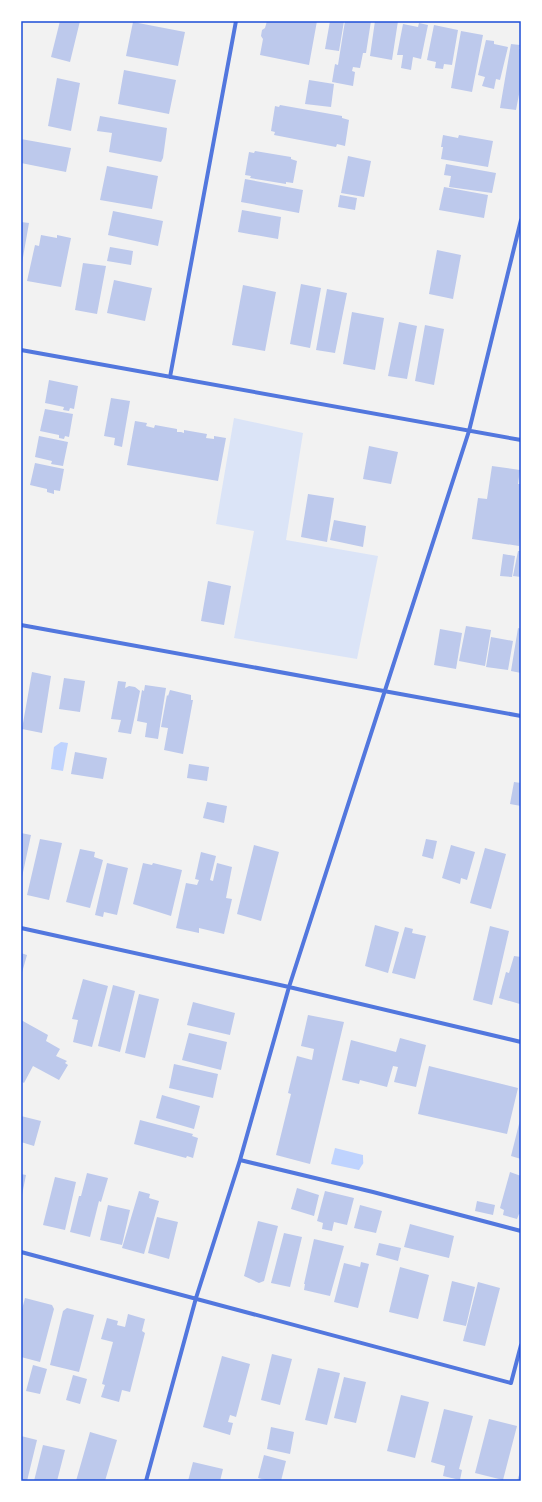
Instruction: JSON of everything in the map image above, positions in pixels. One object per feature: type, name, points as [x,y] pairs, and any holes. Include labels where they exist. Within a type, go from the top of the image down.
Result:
[{"type":"street","points":[[170,377],[236,21]]},
{"type":"street","points":[[146,1481],[196,1298],[240,1160],[289,987],[469,431],[521,220]]},
{"type":"street","points":[[21,350],[521,440]]},
{"type":"street","points":[[21,626],[521,716]]},
{"type":"street","points":[[21,928],[289,987],[521,1042]]},
{"type":"street","points":[[240,1160],[373,1192],[521,1231]]},
{"type":"street","points":[[21,1252],[511,1383],[521,1346]]},
{"type":"shaded area","points":[[234,418],[303,433],[286,540],[378,556],[357,659],[234,638],[254,531],[216,524]]},
{"type":"water","points":[[61,742],[68,743],[63,771],[51,769],[54,747]]},
{"type":"water","points":[[335,1148],[363,1155],[363,1163],[359,1170],[331,1164]]},
{"type":"building","points":[[60,21],[80,21],[70,62],[51,57]]},
{"type":"building","points":[[267,21],[317,21],[309,65],[260,55],[263,39],[261,36],[262,30],[265,28]]},
{"type":"building","points":[[330,21],[344,21],[339,51],[325,49]]},
{"type":"building","points":[[345,21],[371,21],[366,53],[363,53],[360,68],[353,67],[352,71],[355,72],[353,86],[332,82],[335,64],[338,65]]},
{"type":"building","points":[[375,21],[398,21],[392,60],[370,56]]},
{"type":"building","points":[[133,22],[185,32],[178,66],[126,56]]},
{"type":"building","points":[[419,23],[428,25],[421,59],[413,57],[411,70],[401,68],[403,55],[397,55],[403,24],[418,27]]},
{"type":"building","points":[[434,25],[458,30],[452,65],[444,64],[443,69],[435,68],[436,62],[427,60]]},
{"type":"building","points":[[461,31],[483,35],[472,92],[451,88]]},
{"type":"building","points":[[486,40],[494,41],[494,44],[508,47],[500,80],[496,79],[494,89],[482,86],[485,77],[478,75]]},
{"type":"building","points":[[511,44],[520,45],[519,49],[521,50],[521,84],[516,110],[500,108]]},
{"type":"building","points":[[124,70],[176,80],[169,114],[118,104]]},
{"type":"building","points":[[57,78],[80,83],[71,131],[48,126]]},
{"type":"building","points":[[309,80],[334,84],[331,107],[305,104]]},
{"type":"building","points":[[280,105],[342,116],[342,118],[349,120],[345,146],[337,144],[336,147],[274,135],[275,132],[271,131],[275,106],[279,107]]},
{"type":"building","points":[[100,116],[167,128],[163,158],[161,162],[109,152],[112,133],[97,131]]},
{"type":"building","points":[[443,135],[458,138],[459,135],[493,141],[488,167],[441,159]]},
{"type":"building","points":[[21,139],[71,148],[66,172],[21,163]]},
{"type":"building","points":[[255,151],[291,157],[291,159],[297,161],[293,183],[286,182],[286,184],[250,178],[251,176],[245,175],[249,152],[254,153]]},
{"type":"building","points":[[348,156],[371,161],[364,197],[341,193]]},
{"type":"building","points":[[446,164],[496,173],[492,193],[449,187],[451,176],[444,175]]},
{"type":"building","points":[[107,166],[158,176],[152,209],[100,200]]},
{"type":"building","points":[[245,179],[303,190],[299,213],[241,202]]},
{"type":"building","points":[[444,187],[488,195],[484,218],[439,210]]},
{"type":"building","points":[[340,195],[357,198],[355,210],[338,207]]},
{"type":"building","points":[[242,210],[281,217],[278,239],[238,232]]},
{"type":"building","points":[[113,211],[163,221],[158,246],[108,235]]},
{"type":"building","points":[[21,222],[29,223],[22,263],[21,263]]},
{"type":"building","points":[[41,235],[57,238],[57,235],[71,238],[61,287],[27,281],[35,245],[39,246]]},
{"type":"building","points":[[110,247],[133,251],[131,265],[107,261]]},
{"type":"building","points":[[437,250],[461,255],[453,299],[429,294]]},
{"type":"building","points":[[83,263],[106,266],[97,314],[75,310]]},
{"type":"building","points":[[114,280],[152,288],[145,321],[107,313]]},
{"type":"building","points":[[301,284],[321,288],[310,348],[290,344]]},
{"type":"building","points":[[243,285],[276,292],[265,351],[232,345]]},
{"type":"building","points":[[327,289],[347,293],[335,353],[316,350]]},
{"type":"building","points":[[352,312],[384,318],[375,370],[343,364]]},
{"type":"building","points":[[399,322],[417,326],[407,379],[388,376]]},
{"type":"building","points":[[425,325],[444,329],[434,385],[415,381]]},
{"type":"building","points":[[49,380],[78,386],[74,409],[70,408],[69,411],[63,410],[64,407],[45,403]]},
{"type":"building","points":[[111,398],[130,401],[122,447],[114,445],[115,438],[104,436]]},
{"type":"building","points":[[45,409],[73,414],[69,437],[65,436],[64,439],[59,438],[59,435],[40,431]]},
{"type":"building","points":[[135,421],[147,423],[146,426],[154,428],[155,425],[177,429],[177,432],[184,433],[184,430],[207,434],[206,438],[214,439],[214,436],[226,438],[218,481],[127,465]]},
{"type":"building","points":[[39,436],[68,442],[63,466],[51,464],[52,461],[35,457]]},
{"type":"building","points":[[369,446],[398,452],[391,484],[363,479]]},
{"type":"building","points":[[35,463],[64,469],[60,491],[54,490],[54,494],[47,492],[47,489],[30,485]]},
{"type":"building","points":[[492,466],[520,470],[518,484],[521,484],[521,530],[519,546],[472,539],[478,498],[487,499]]},
{"type":"building","points":[[308,494],[334,498],[327,542],[301,537]]},
{"type":"building","points":[[334,520],[366,526],[363,547],[330,540]]},
{"type":"building","points":[[518,551],[521,551],[521,577],[513,576]]},
{"type":"building","points":[[503,554],[515,556],[512,577],[500,576]]},
{"type":"building","points":[[208,581],[231,586],[224,625],[201,621]]},
{"type":"building","points":[[466,626],[491,630],[485,666],[459,661]]},
{"type":"building","points":[[518,628],[521,629],[521,673],[511,671]]},
{"type":"building","points":[[440,629],[462,633],[456,669],[434,665]]},
{"type":"building","points":[[491,637],[513,641],[508,670],[486,667]]},
{"type":"building","points":[[32,672],[51,676],[42,733],[22,729]]},
{"type":"building","points":[[64,678],[85,681],[80,712],[59,709]]},
{"type":"building","points":[[118,681],[126,682],[125,688],[129,686],[135,687],[140,691],[131,734],[118,732],[121,720],[111,719]]},
{"type":"building","points":[[145,685],[166,688],[158,739],[145,737],[147,723],[137,721],[142,690],[144,691]]},
{"type":"building","points":[[170,690],[191,695],[191,700],[193,700],[183,754],[164,750],[168,728],[161,727],[167,695],[168,696]]},
{"type":"building","points":[[75,752],[107,758],[103,779],[71,774]]},
{"type":"building","points":[[189,764],[209,767],[207,781],[187,778]]},
{"type":"building","points":[[514,782],[521,783],[521,806],[510,804]]},
{"type":"building","points":[[207,802],[227,806],[224,823],[203,818]]},
{"type":"building","points":[[21,833],[31,835],[22,877],[21,876]]},
{"type":"building","points":[[40,839],[62,843],[49,900],[27,895]]},
{"type":"building","points":[[426,839],[437,841],[433,859],[422,856]]},
{"type":"building","points":[[254,845],[279,852],[261,921],[237,914]]},
{"type":"building","points":[[451,845],[475,852],[467,880],[461,878],[460,884],[442,878]]},
{"type":"building","points":[[485,848],[506,854],[491,909],[470,903]]},
{"type":"building","points":[[80,849],[95,852],[94,857],[103,860],[90,908],[66,902]]},
{"type":"building","points":[[201,852],[216,856],[210,880],[213,881],[217,863],[232,867],[226,898],[232,899],[224,934],[199,928],[199,933],[176,928],[186,883],[197,885],[199,880],[195,879]]},
{"type":"building","points":[[107,863],[128,868],[117,915],[104,912],[103,917],[95,915]]},
{"type":"building","points":[[143,863],[152,865],[153,863],[182,870],[171,916],[133,904]]},
{"type":"building","points":[[375,925],[399,932],[388,973],[365,966]]},
{"type":"building","points":[[490,926],[509,931],[492,1005],[473,1000]]},
{"type":"building","points":[[405,927],[413,929],[412,933],[426,936],[415,979],[392,973]]},
{"type":"building","points":[[21,953],[27,955],[21,976]]},
{"type":"building","points":[[514,956],[521,957],[520,1004],[499,998],[506,972],[509,973]]},
{"type":"building","points":[[83,979],[108,986],[92,1047],[73,1042],[78,1020],[72,1019]]},
{"type":"building","points":[[113,985],[135,991],[120,1052],[98,1046]]},
{"type":"building","points":[[139,994],[159,999],[145,1058],[125,1053]]},
{"type":"building","points":[[193,1002],[235,1013],[230,1035],[187,1025]]},
{"type":"building","points":[[308,1015],[344,1022],[310,1164],[276,1155],[291,1094],[288,1093],[297,1056],[312,1060],[314,1049],[301,1046]]},
{"type":"building","points":[[21,1020],[48,1035],[46,1041],[60,1049],[56,1056],[67,1061],[65,1063],[68,1065],[59,1080],[33,1066],[24,1083],[21,1081]]},
{"type":"building","points":[[189,1033],[227,1042],[221,1070],[182,1060]]},
{"type":"building","points":[[400,1038],[426,1045],[416,1087],[394,1082],[398,1067],[393,1066],[387,1087],[360,1080],[359,1084],[342,1080],[351,1040],[396,1052]]},
{"type":"building","points":[[174,1064],[218,1074],[213,1098],[169,1088]]},
{"type":"building","points":[[429,1066],[518,1088],[507,1134],[418,1114]]},
{"type":"building","points":[[162,1095],[200,1106],[194,1129],[156,1118]]},
{"type":"building","points":[[21,1116],[41,1121],[34,1146],[21,1142]]},
{"type":"building","points":[[140,1120],[193,1134],[192,1136],[198,1138],[193,1158],[187,1156],[186,1158],[134,1144]]},
{"type":"building","points":[[521,1120],[521,1159],[511,1156]]},
{"type":"building","points":[[510,1172],[521,1176],[521,1214],[519,1214],[517,1219],[503,1215],[504,1210],[500,1208]]},
{"type":"building","points":[[87,1173],[108,1178],[101,1202],[99,1201],[90,1237],[70,1232],[79,1196],[81,1196]]},
{"type":"building","points":[[21,1174],[26,1175],[22,1195],[21,1195]]},
{"type":"building","points":[[55,1177],[76,1182],[65,1230],[43,1225]]},
{"type":"building","points":[[297,1188],[319,1195],[314,1216],[291,1209]]},
{"type":"building","points":[[139,1191],[150,1194],[149,1198],[159,1201],[144,1254],[122,1248]]},
{"type":"building","points":[[325,1191],[354,1198],[347,1225],[334,1222],[332,1231],[322,1229],[323,1223],[317,1221]]},
{"type":"building","points":[[477,1201],[495,1205],[493,1215],[475,1211]]},
{"type":"building","points":[[108,1205],[130,1210],[122,1245],[100,1240]]},
{"type":"building","points":[[360,1205],[382,1211],[376,1233],[354,1228]]},
{"type":"building","points":[[157,1217],[178,1222],[169,1259],[148,1253]]},
{"type":"building","points":[[258,1221],[278,1226],[264,1281],[259,1283],[244,1276]]},
{"type":"building","points":[[410,1224],[454,1236],[449,1258],[404,1247]]},
{"type":"building","points":[[284,1233],[302,1237],[290,1287],[271,1283]]},
{"type":"building","points":[[314,1239],[344,1246],[330,1296],[304,1290]]},
{"type":"building","points":[[379,1243],[401,1248],[398,1261],[376,1255]]},
{"type":"building","points":[[361,1262],[369,1264],[358,1308],[334,1302],[344,1263],[360,1267]]},
{"type":"building","points":[[400,1267],[429,1275],[418,1319],[389,1312]]},
{"type":"building","points":[[452,1281],[475,1287],[466,1326],[443,1321]]},
{"type":"building","points":[[478,1282],[500,1288],[485,1346],[463,1341]]},
{"type":"building","points":[[25,1298],[52,1305],[54,1309],[40,1362],[21,1357],[21,1313]]},
{"type":"building","points":[[67,1308],[94,1315],[79,1372],[50,1365],[63,1311]]},
{"type":"building","points":[[128,1314],[145,1319],[142,1331],[145,1333],[130,1392],[122,1390],[119,1402],[101,1397],[105,1385],[102,1384],[113,1342],[101,1339],[107,1318],[118,1321],[117,1325],[125,1327]]},
{"type":"building","points":[[272,1354],[292,1359],[280,1405],[261,1400]]},
{"type":"building","points":[[222,1356],[250,1364],[236,1417],[230,1415],[228,1422],[233,1423],[230,1435],[203,1427]]},
{"type":"building","points":[[33,1365],[47,1369],[40,1394],[26,1391]]},
{"type":"building","points":[[318,1368],[340,1373],[327,1425],[305,1420]]},
{"type":"building","points":[[73,1375],[87,1379],[80,1404],[66,1400]]},
{"type":"building","points":[[344,1377],[366,1382],[356,1423],[334,1418]]},
{"type":"building","points":[[401,1395],[429,1402],[415,1458],[387,1451]]},
{"type":"building","points":[[444,1409],[473,1416],[459,1469],[462,1470],[460,1480],[443,1476],[445,1466],[431,1462]]},
{"type":"building","points":[[489,1419],[517,1426],[503,1480],[475,1473]]},
{"type":"building","points":[[271,1427],[294,1432],[290,1454],[267,1449]]},
{"type":"building","points":[[90,1432],[117,1440],[105,1481],[76,1481]]},
{"type":"building","points":[[21,1436],[37,1440],[27,1481],[21,1481]]},
{"type":"building","points":[[43,1445],[65,1450],[57,1481],[34,1481]]},
{"type":"building","points":[[264,1455],[286,1461],[281,1481],[269,1481],[258,1478]]},
{"type":"building","points":[[193,1462],[223,1469],[220,1481],[188,1481]]},
{"type":"building","points":[[521,1469],[521,1481],[517,1481]]}]
